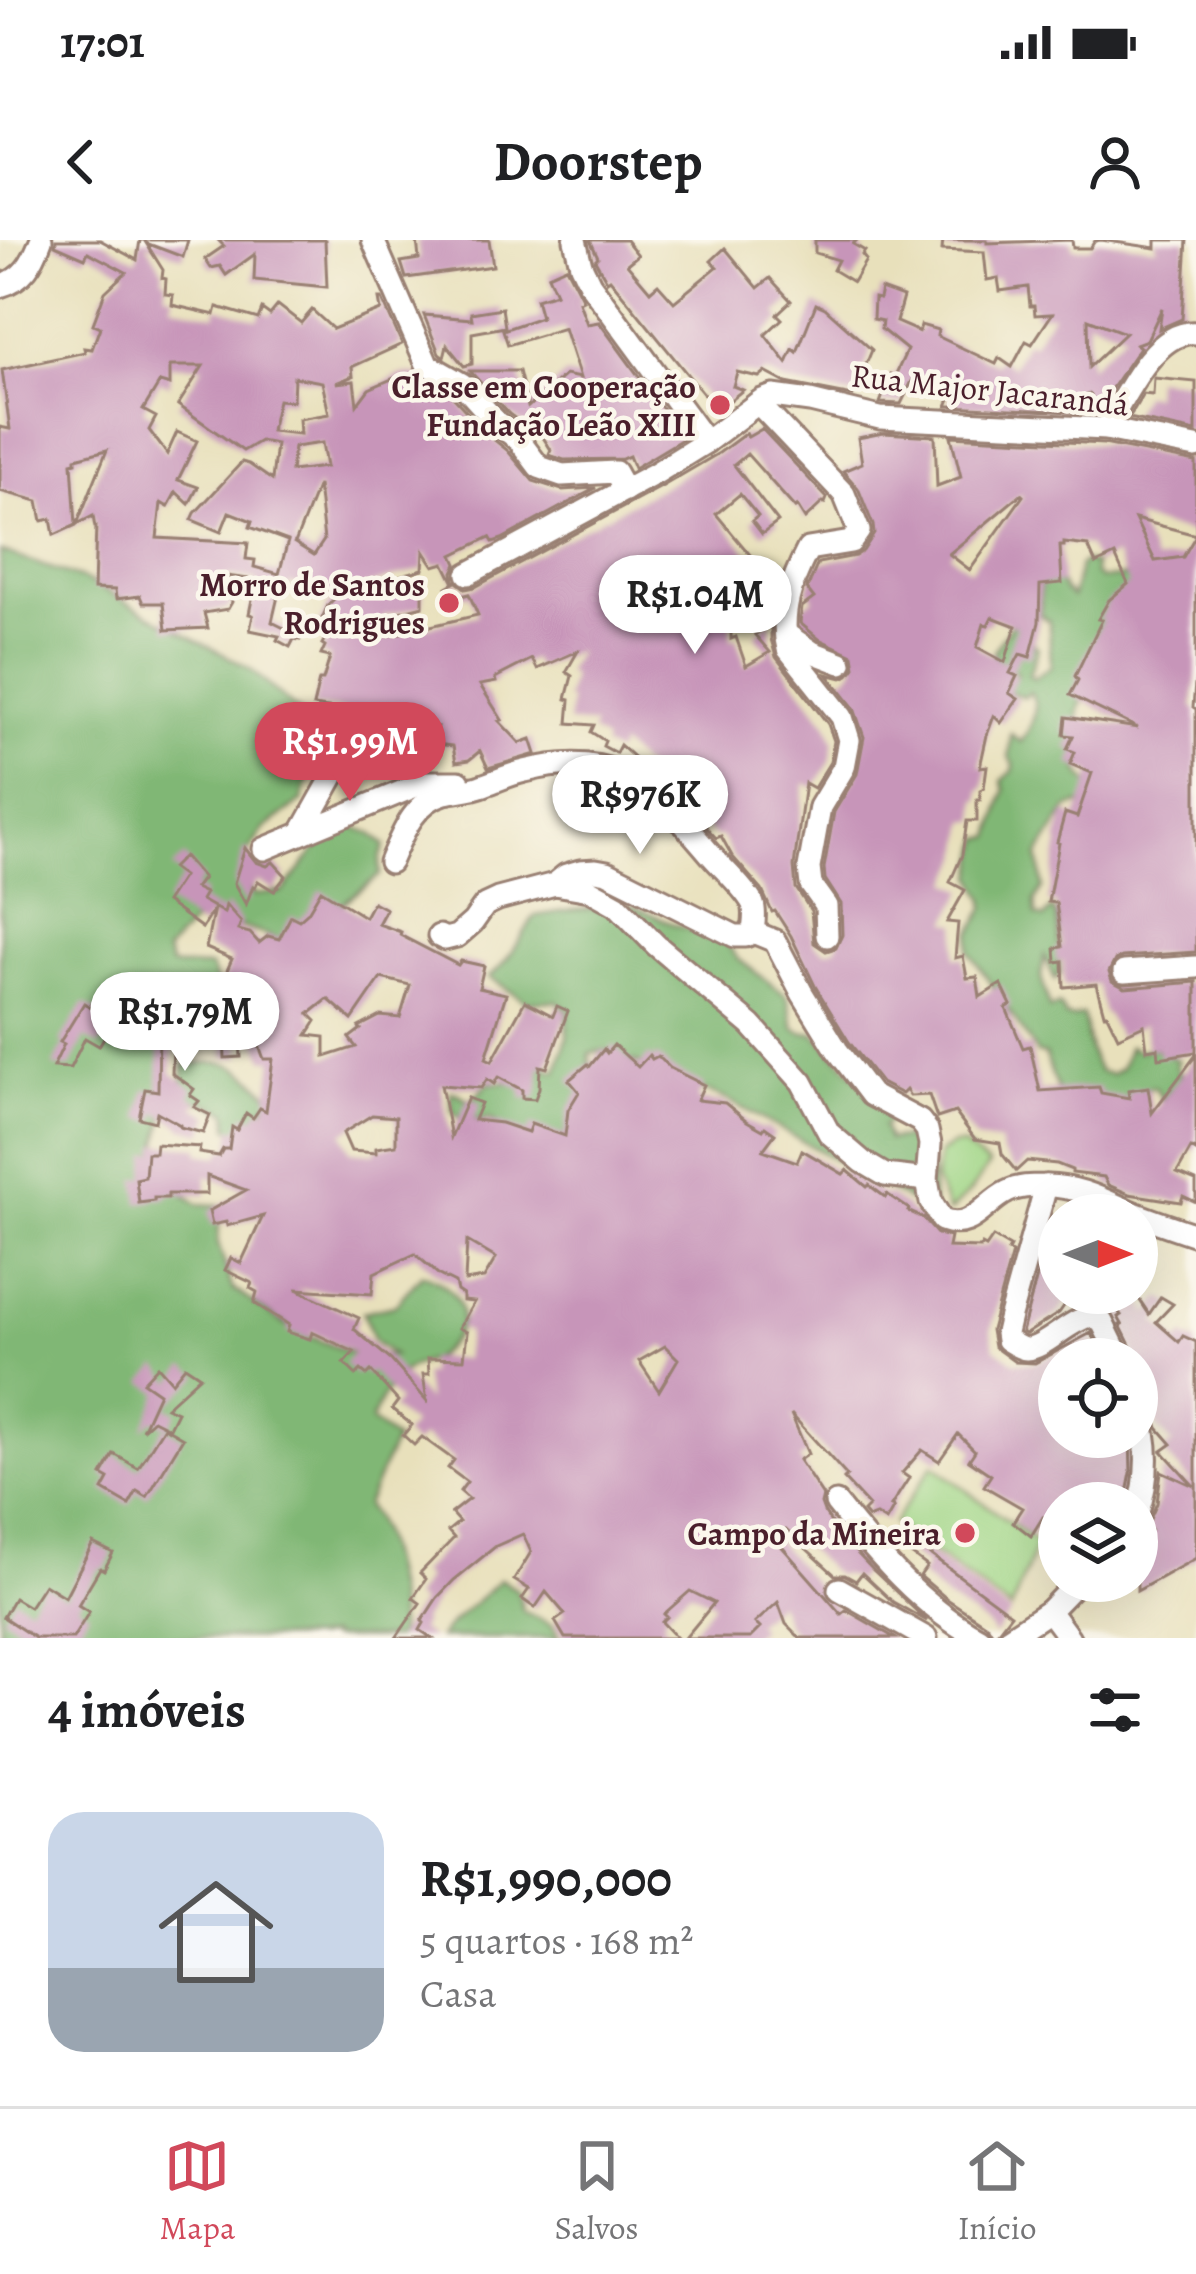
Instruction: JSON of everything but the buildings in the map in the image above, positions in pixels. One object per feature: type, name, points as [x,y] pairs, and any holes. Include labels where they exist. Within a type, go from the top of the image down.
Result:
[{"type":"street","points":[[0,286],[22,275],[41,240]]},
{"type":"street","points":[[373,240],[427,364],[462,384],[518,439],[539,467],[562,475],[615,472],[625,490]]},
{"type":"street","points":[[575,240],[590,284],[706,442]]},
{"type":"street","points":[[1106,429],[1159,347],[1184,332],[1196,333]]},
{"type":"street","name":"Rua Major Jacarandá","points":[[758,403],[773,396],[790,397],[880,418],[1106,429],[1196,447]]},
{"type":"street","points":[[468,574],[625,490],[706,442],[758,403],[844,494],[859,531],[851,542],[808,549],[788,591],[788,649],[842,717],[849,735],[844,767],[820,807],[809,868],[811,885],[826,906],[827,936]]},
{"type":"street","points":[[786,634],[812,652],[841,663]]},
{"type":"street","points":[[302,832],[349,748]]},
{"type":"street","points":[[390,862],[419,808],[444,793],[557,764],[593,764],[646,787],[670,807],[752,903],[753,932]]},
{"type":"street","points":[[264,849],[425,782],[477,788]]},
{"type":"street","points":[[555,884],[580,871],[607,872],[735,936],[753,932]]},
{"type":"street","points":[[440,936],[458,936],[485,905],[498,899],[555,884],[590,890],[617,905],[656,945],[751,1025],[802,1082],[829,1133],[885,1175],[927,1180]]},
{"type":"street","points":[[753,932],[775,941],[816,1016],[871,1095],[920,1121],[927,1130],[927,1180],[934,1211],[943,1220],[952,1224],[970,1220],[1016,1188],[1070,1187],[1196,1235]]},
{"type":"street","points":[[1124,972],[1196,967]]},
{"type":"street","points":[[1038,1345],[1022,1349],[1007,1340],[1006,1333],[1046,1186]]},
{"type":"street","points":[[1048,1338],[1091,1316],[1102,1322],[1110,1338]]},
{"type":"street","points":[[836,1503],[911,1587],[974,1637]]},
{"type":"street","points":[[839,1589],[926,1638]]},
{"type":"street","points":[[1008,1638],[1058,1602]]},
{"type":"street","points":[[1049,1611],[1070,1638]]},
{"type":"green space","points":[[0,551],[85,580],[249,668],[307,719],[313,757],[302,801],[264,829],[242,862],[254,895],[283,892],[327,835],[352,826],[385,845],[380,875],[295,945],[201,913],[166,952],[171,966],[211,967],[217,985],[231,993],[243,980],[261,988],[235,1027],[184,1032],[169,1050],[168,1080],[183,1083],[184,1065],[224,1063],[242,1070],[272,1097],[243,1138],[229,1128],[228,1112],[205,1102],[168,1098],[158,1147],[149,1165],[197,1204],[220,1205],[218,1243],[232,1288],[293,1330],[356,1355],[393,1355],[374,1341],[363,1312],[395,1305],[422,1274],[457,1300],[461,1322],[448,1346],[396,1379],[371,1421],[395,1440],[366,1505],[389,1562],[398,1615],[396,1638],[0,1638]]},
{"type":"green space","points":[[1094,564],[1095,575],[1101,579],[1128,576],[1141,592],[1116,609],[1079,709],[1075,761],[1093,788],[1090,805],[1068,808],[1038,856],[1043,887],[1035,901],[1036,915],[1044,918],[1052,908],[1057,917],[1060,974],[1055,979],[1044,956],[1041,977],[1050,1009],[1059,1005],[1066,1017],[1082,1014],[1100,1072],[1112,1074],[1121,1068],[1129,1046],[1138,1051],[1153,1048],[1179,1061],[1181,1078],[1162,1100],[1155,1087],[1126,1101],[1060,1098],[1045,1055],[1037,1053],[969,951],[971,934],[985,908],[974,876],[982,838],[992,837],[1005,790],[1002,781],[1013,771],[1011,734],[1021,742],[1035,711],[1030,692],[1025,697],[1007,691],[1017,673],[993,651],[1014,621],[1038,648],[1029,675],[1034,678],[1051,666],[1049,621],[1041,615],[1040,570],[1057,575],[1072,597],[1079,566]]},
{"type":"green space","points":[[634,906],[726,942],[738,959],[787,996],[795,1029],[815,1033],[894,1117],[883,1126],[888,1140],[904,1138],[930,1152],[933,1214],[726,1099],[606,1050],[590,1053],[589,1103],[572,1135],[529,1134],[507,1129],[490,1118],[464,1122],[452,1111],[451,1092],[470,1102],[489,1083],[520,1082],[533,1056],[557,1071],[567,1037],[568,1010],[557,1001],[527,1002],[489,977],[509,956],[534,916]]},
{"type":"green space","points":[[962,1145],[989,1165],[949,1212],[935,1180],[939,1154]]},
{"type":"green space","name":"Campo da Mineira","points":[[933,1465],[1037,1543],[1011,1610],[893,1523]]},
{"type":"green space","points":[[500,1579],[517,1590],[523,1611],[552,1625],[559,1638],[439,1638],[453,1622]]},
{"type":"place","name":"Classe em Cooperação Fundação Leão XIII","points":[[720,405]]},
{"type":"place","name":"Morro de Santos Rodrigues","points":[[449,603]]},
{"type":"place","name":"Campo da Mineira","points":[[965,1533]]}]
